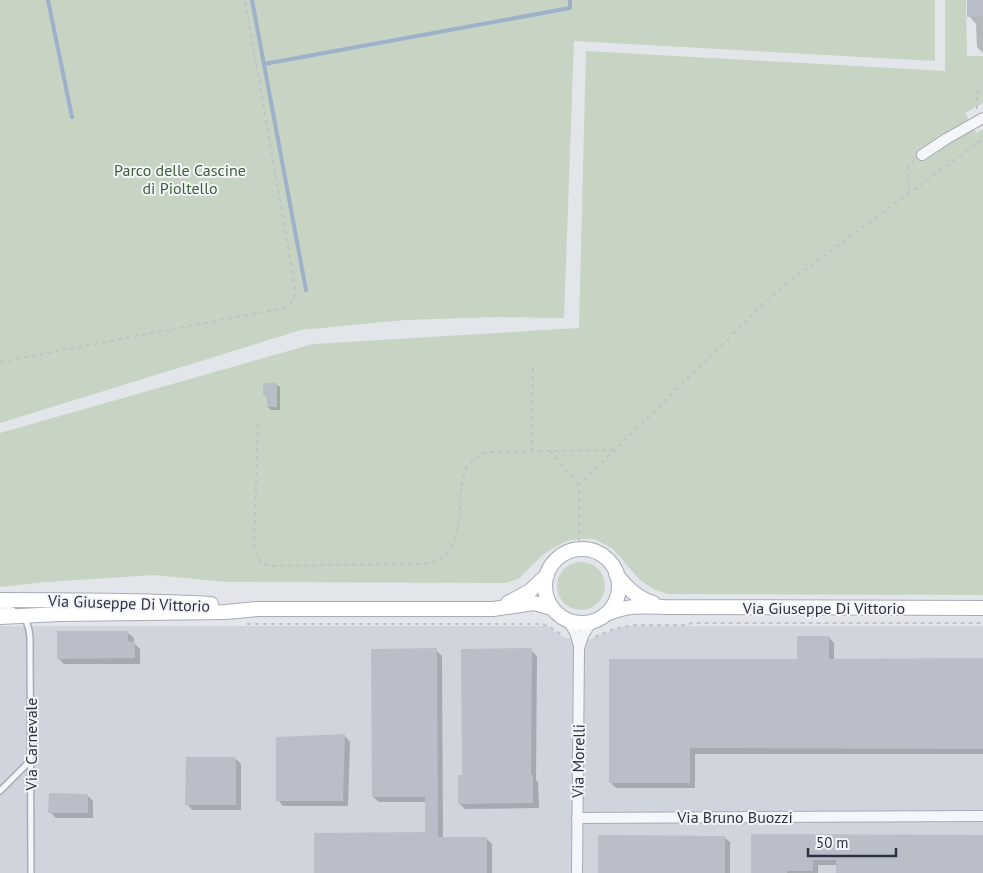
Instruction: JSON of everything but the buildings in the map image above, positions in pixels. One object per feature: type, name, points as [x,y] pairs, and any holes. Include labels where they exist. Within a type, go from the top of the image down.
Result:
[{"type":"main road","points":[[579,550],[600,554],[608,561],[616,574],[618,588],[616,598],[612,606],[600,617],[583,623],[568,620],[560,616],[552,608],[547,599],[545,590],[547,575],[551,566],[566,553],[579,550]]},
{"type":"main road","name":"Via Giuseppe Di Vittorio","points":[[616,574],[631,592],[638,597],[664,607]]},
{"type":"main road","name":"Via Giuseppe Di Vittorio","points":[[493,609],[530,591],[547,575]]},
{"type":"main road","name":"Via Giuseppe Di Vittorio","points":[[0,600],[168,601],[257,609],[493,609],[534,603],[552,608]]},
{"type":"main road","name":"Via Giuseppe Di Vittorio","points":[[600,617],[629,606],[983,608]]},
{"type":"main road","name":"Via Giuseppe Di Vittorio","points":[[0,617],[60,614],[226,612],[257,609]]},
{"type":"street","points":[[922,155],[980,120]]},
{"type":"street","points":[[579,642],[588,626],[600,617]]},
{"type":"street","name":"Via Morelli","points":[[568,620],[573,626],[579,642],[577,873]]},
{"type":"street","name":"Via Bruno Buozzi","points":[[578,818],[983,816]]},
{"type":"lane","points":[[0,608],[16,611],[25,616]]},
{"type":"lane","name":"Via Carnevale","points":[[25,616],[30,638],[31,873]]},
{"type":"lane","points":[[0,791],[31,760]]},
{"type":"path","points":[[0,362],[284,308],[293,302],[295,287],[245,0]]},
{"type":"path","points":[[980,120],[977,93],[983,87]]},
{"type":"path","points":[[579,485],[780,288],[983,139]]},
{"type":"path","points":[[909,193],[908,168],[922,155]]},
{"type":"path","points":[[532,452],[534,367]]},
{"type":"path","points":[[258,424],[254,548],[261,562],[269,566],[421,564],[434,562],[444,556],[454,540],[457,532],[461,485],[465,472],[468,465],[481,455],[488,452],[615,450]]},
{"type":"path","points":[[550,451],[579,485],[579,550]]},
{"type":"path","points":[[246,624],[542,624],[561,635],[579,642],[614,629],[632,625],[686,625],[692,623],[983,623]]},
{"type":"shaded area","points":[[0,626],[547,626],[563,637],[579,640],[591,639],[625,626],[983,626],[983,873],[0,873]]},
{"type":"green space","name":"Parco delle Cascine di Pioltello","points":[[0,0],[935,0],[935,61],[574,41],[564,318],[498,317],[405,320],[301,330],[0,423]]},
{"type":"green space","points":[[945,0],[966,0],[967,56],[983,56],[983,103],[965,113],[976,133],[983,129],[983,595],[669,594],[653,589],[640,580],[612,548],[594,539],[567,541],[555,547],[544,554],[518,579],[506,583],[225,582],[154,575],[0,587],[0,433],[313,344],[579,328],[586,51],[945,71]]},
{"type":"green space","points":[[581,562],[590,564],[598,569],[603,577],[605,586],[603,595],[598,603],[590,608],[581,610],[572,608],[564,603],[559,595],[557,586],[559,577],[564,569],[572,564]]},
{"type":"waterway","points":[[48,0],[72,117]]},
{"type":"waterway","points":[[252,0],[306,290]]},
{"type":"waterway","points":[[264,64],[570,8],[570,0]]}]
